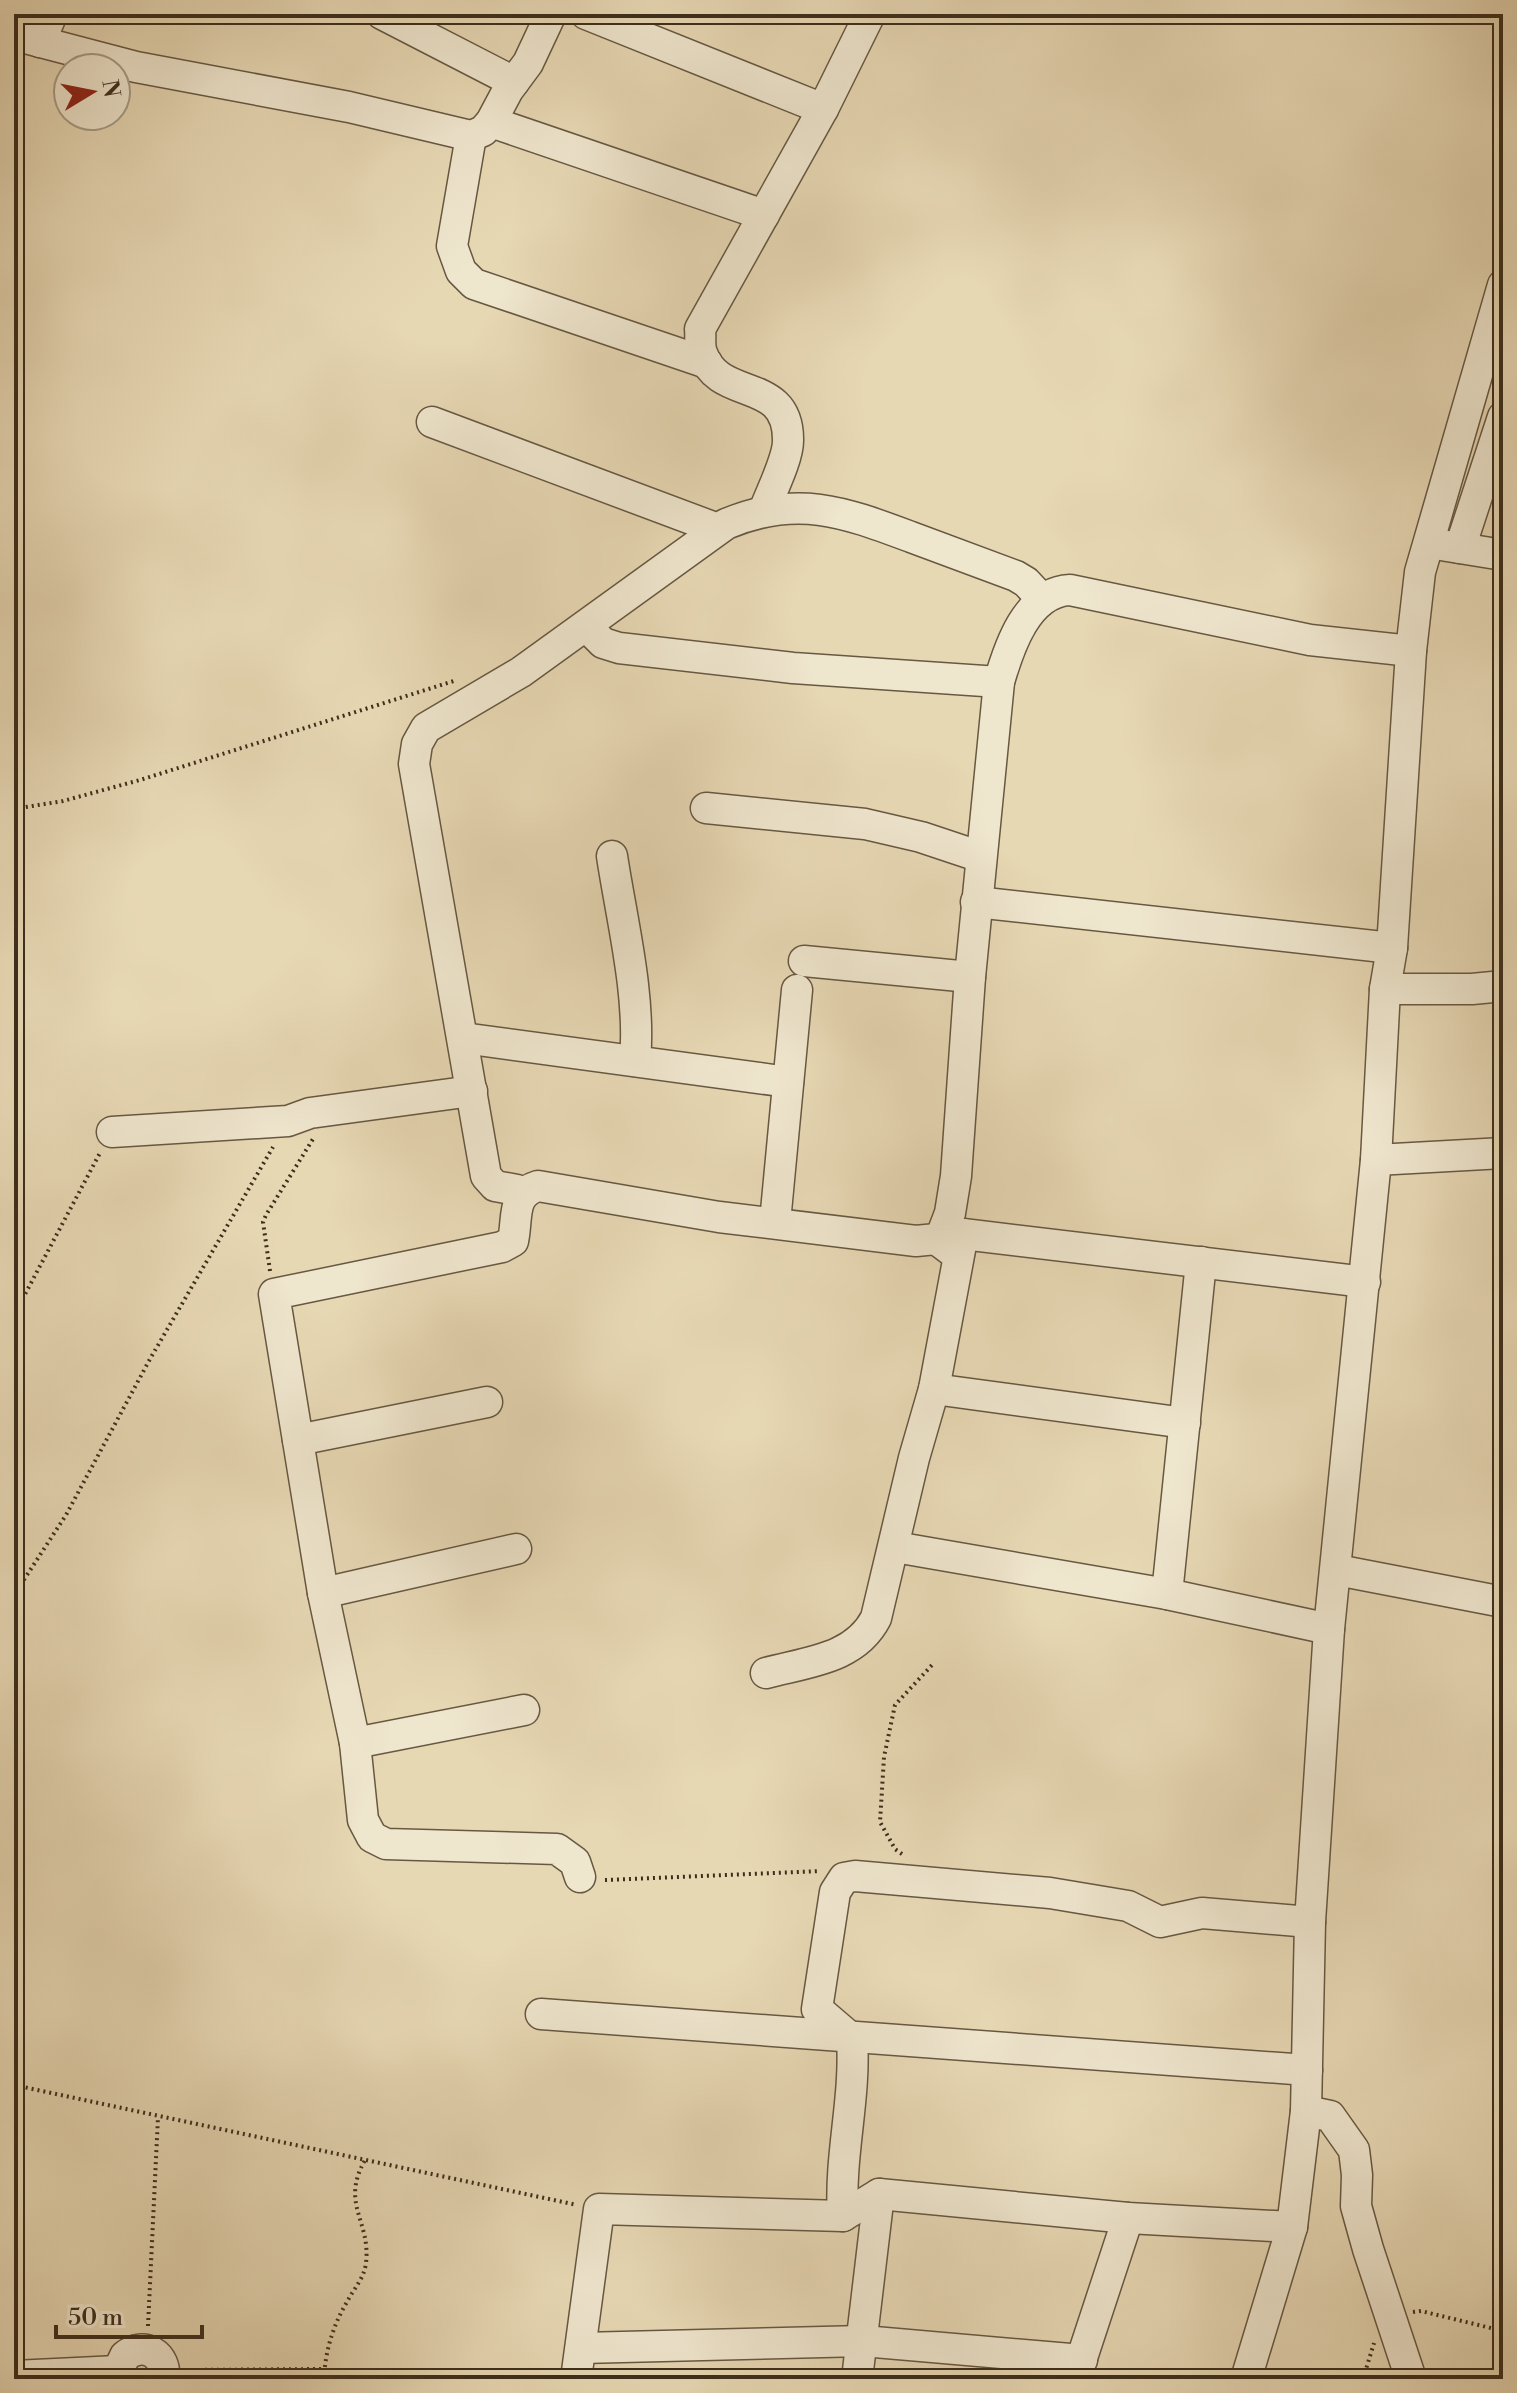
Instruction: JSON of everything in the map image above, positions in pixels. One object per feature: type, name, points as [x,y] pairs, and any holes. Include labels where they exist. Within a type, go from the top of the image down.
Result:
[{"type":"street","points":[[27,38],[52,14]]},
{"type":"street","points":[[382,14],[521,72]]},
{"type":"street","points":[[551,14],[521,72],[481,129],[452,246],[461,271],[474,284],[707,363]]},
{"type":"street","points":[[586,14],[823,109]]},
{"type":"street","points":[[764,511],[789,444],[785,413],[769,397],[715,376],[701,352],[700,329],[823,109],[870,14]]},
{"type":"street","points":[[27,38],[150,70],[481,129],[764,215]]},
{"type":"street","points":[[1246,2379],[1292,2227],[1306,2111],[1310,1922],[1329,1629],[1376,1160],[1385,989],[1392,948],[1411,651],[1420,572],[1503,285]]},
{"type":"street","points":[[1460,548],[1503,417]]},
{"type":"street","points":[[432,422],[718,529]]},
{"type":"street","points":[[523,1194],[495,1186],[486,1176],[414,764],[417,744],[426,728],[521,672],[718,529],[764,511],[807,507],[852,515],[1016,576],[1042,599]]},
{"type":"street","points":[[1427,542],[1503,555]]},
{"type":"street","points":[[1365,1282],[942,1234],[950,1213],[956,1176],[976,902],[999,682],[1019,630],[1042,599],[1060,590],[1080,591],[1310,640],[1411,651]]},
{"type":"street","points":[[586,626],[603,643],[619,648],[793,668],[999,682]]},
{"type":"street","points":[[706,808],[865,824],[921,837],[981,857]]},
{"type":"street","points":[[612,856],[634,1006],[637,1036],[635,1061]]},
{"type":"street","points":[[976,902],[1392,948]]},
{"type":"street","points":[[775,1222],[801,976],[970,977]]},
{"type":"street","points":[[1385,989],[1503,986]]},
{"type":"street","points":[[463,1038],[788,1082]]},
{"type":"street","points":[[112,1132],[288,1121],[326,1111],[472,1091]]},
{"type":"street","points":[[1376,1160],[1503,1153]]},
{"type":"street","points":[[580,1877],[570,1856],[550,1847],[386,1844],[368,1832],[363,1820],[355,1743],[323,1593],[274,1294],[502,1247],[513,1241],[516,1210],[523,1194],[530,1188],[545,1186],[719,1217],[916,1241],[950,1236]]},
{"type":"street","points":[[766,1673],[837,1654],[863,1638],[876,1618],[914,1458],[934,1389],[950,1236]]},
{"type":"street","points":[[1167,1594],[1201,1262]]},
{"type":"street","points":[[934,1389],[1185,1423]]},
{"type":"street","points":[[298,1440],[487,1402]]},
{"type":"street","points":[[895,1547],[1167,1594],[1329,1629]]},
{"type":"street","points":[[323,1593],[516,1549]]},
{"type":"street","points":[[1337,1570],[1503,1602]]},
{"type":"street","points":[[355,1743],[524,1710]]},
{"type":"street","points":[[843,2216],[843,2153],[853,2081],[852,2039],[817,2009],[835,1892],[844,1878],[855,1876],[1050,1893],[1128,1906],[1160,1922],[1202,1913],[1310,1922]]},
{"type":"street","points":[[541,2014],[1307,2070]]},
{"type":"street","points":[[1306,2111],[1330,2116],[1354,2150],[1356,2206],[1411,2379]]},
{"type":"street","points":[[857,2379],[879,2194]]},
{"type":"street","points":[[576,2379],[599,2209],[843,2216],[879,2194],[1128,2218],[1292,2227]]},
{"type":"street","points":[[581,2348],[863,2341],[1079,2370],[1128,2218]]},
{"type":"street","points":[[14,2376],[119,2375],[125,2356],[131,2351],[159,2366]]},
{"type":"path","points":[[14,809],[63,801],[140,780],[469,677]]},
{"type":"path","points":[[274,1294],[263,1222],[322,1124],[326,1111]]},
{"type":"path","points":[[14,1595],[66,1515],[150,1359],[288,1121]]},
{"type":"path","points":[[14,1315],[112,1132]]},
{"type":"path","points":[[911,1861],[895,1849],[880,1822],[884,1757],[895,1705],[932,1665]]},
{"type":"path","points":[[580,1877],[594,1880],[827,1871],[844,1878]]},
{"type":"path","points":[[14,2085],[599,2209]]},
{"type":"path","points":[[158,2117],[159,2366],[324,2369]]},
{"type":"path","points":[[324,2379],[339,2317],[361,2281],[365,2267],[366,2240],[357,2215],[354,2189],[365,2160]]},
{"type":"path","points":[[1390,2320],[1421,2311],[1503,2331]]}]
